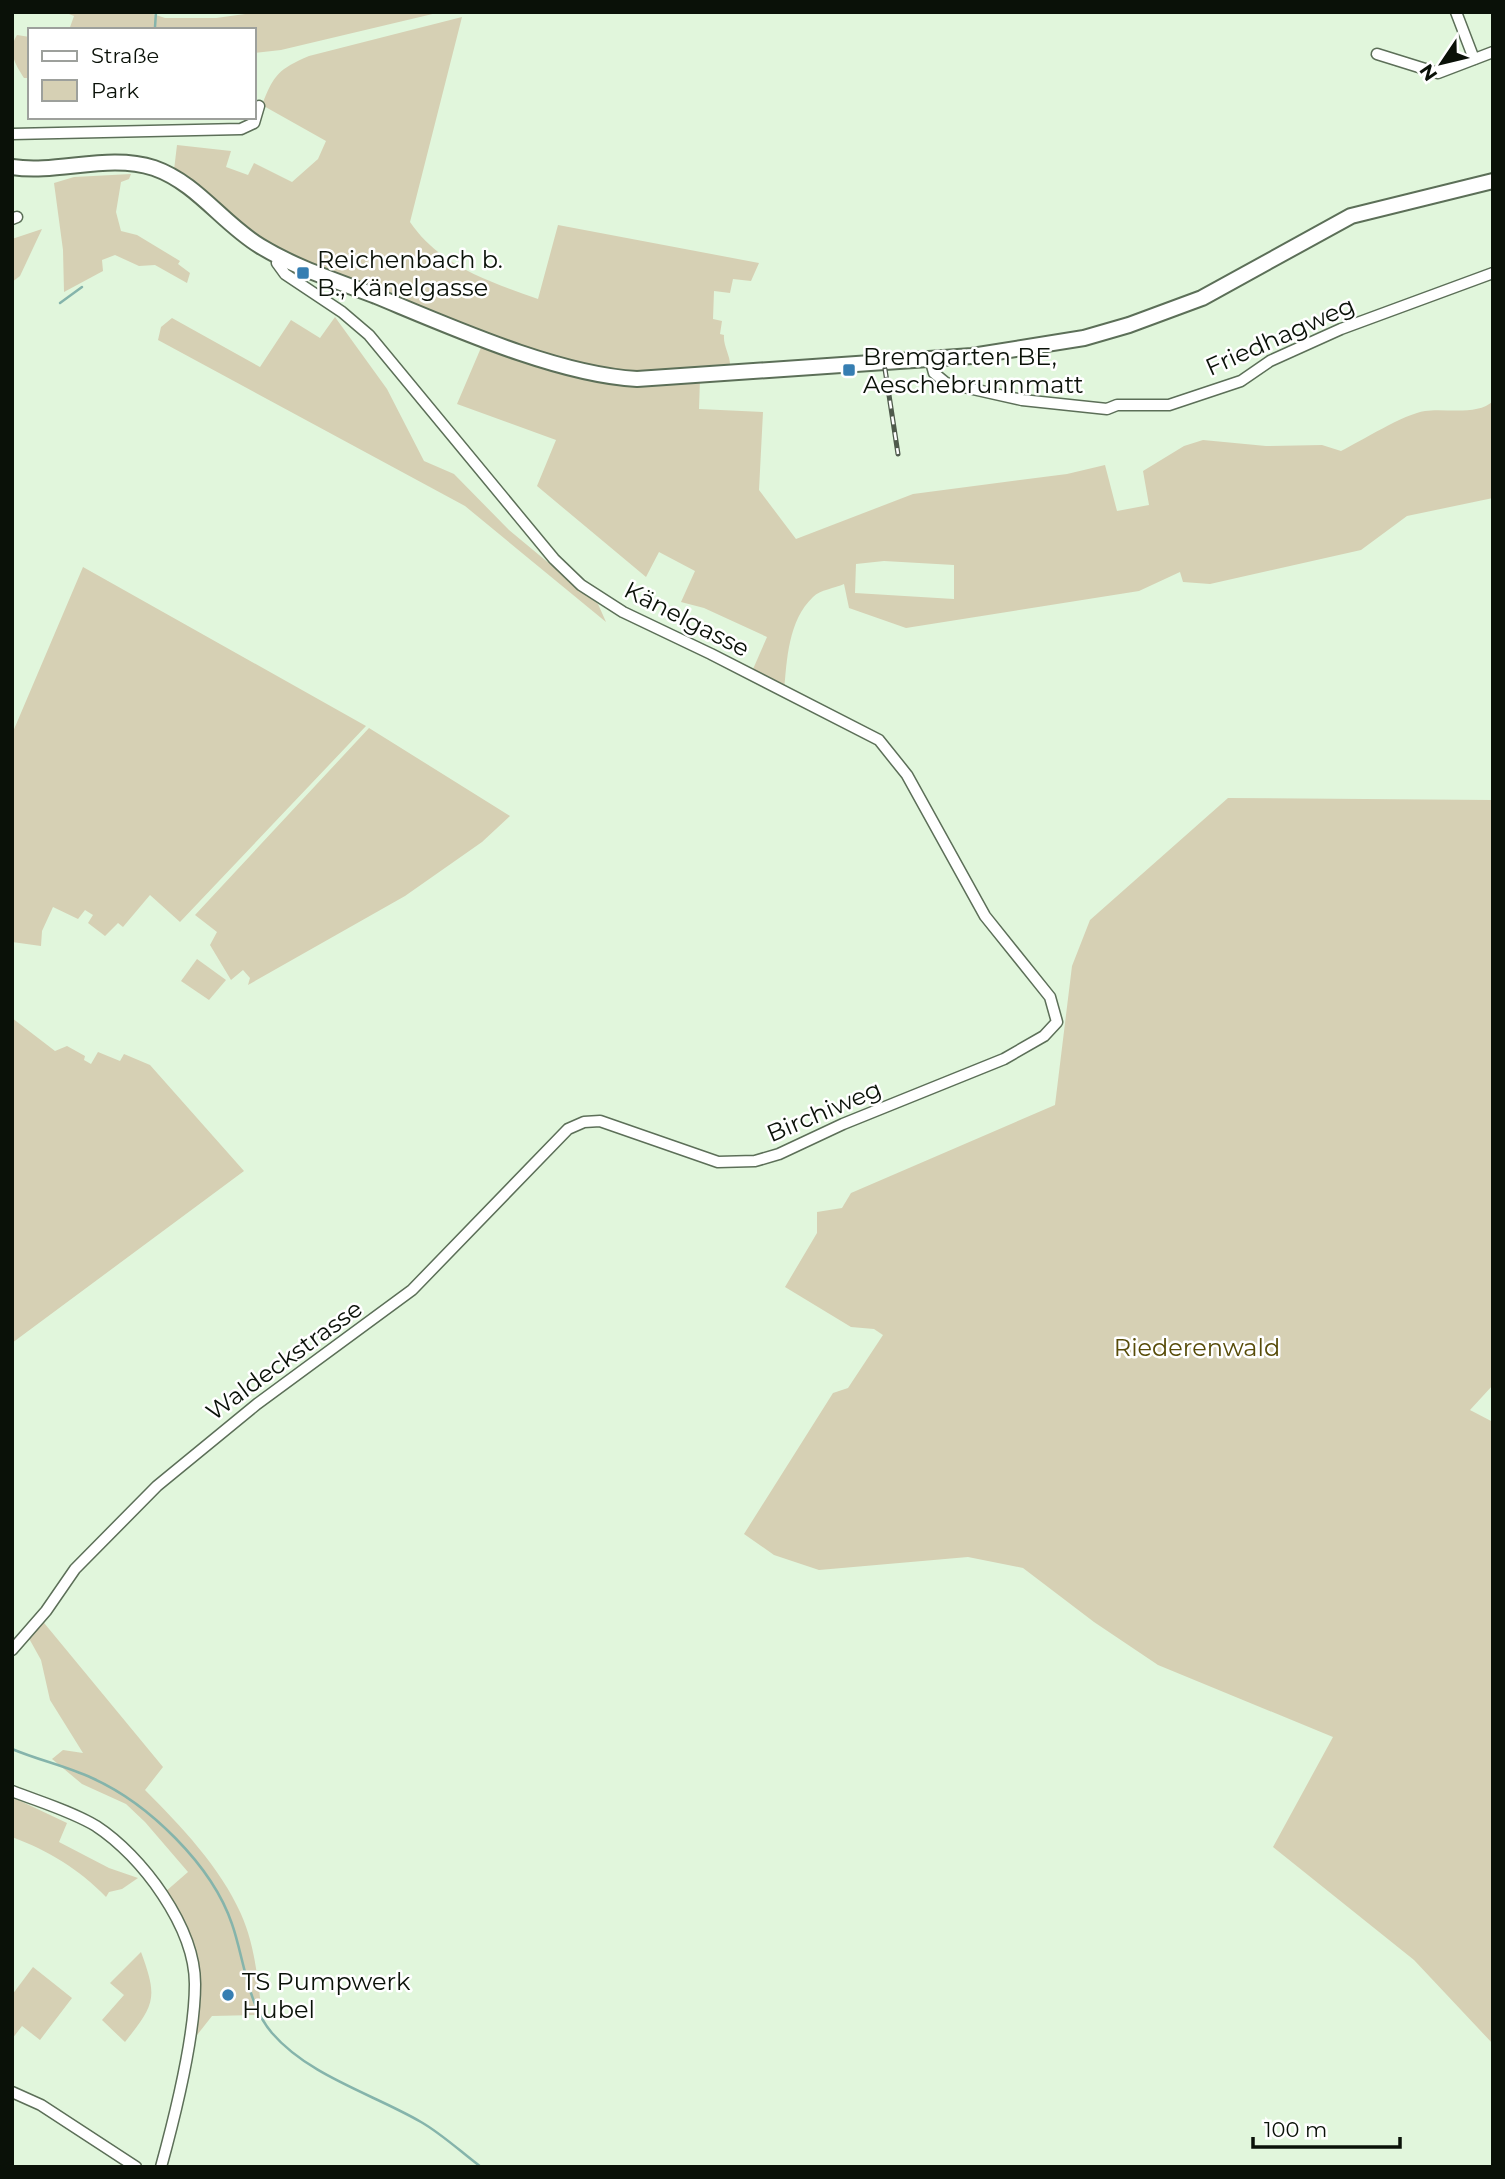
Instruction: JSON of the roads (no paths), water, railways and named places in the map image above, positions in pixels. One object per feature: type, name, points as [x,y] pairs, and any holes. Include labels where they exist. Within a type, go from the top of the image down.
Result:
[{"type":"street","points":[[1456,12],[1474,59]]},
{"type":"street","points":[[1377,54],[1433,73],[1493,52]]},
{"type":"street","points":[[256,116],[259,106]]},
{"type":"street","points":[[12,134],[240,129],[254,123],[255,119]]},
{"type":"street","points":[[12,167],[55,169],[123,162],[156,169],[180,180],[247,238],[279,257],[488,340],[589,371],[638,379],[1028,349],[1129,326],[1219,289],[1351,216],[1493,181]]},
{"type":"street","name":"Känelgasse","points":[[279,257],[277,263],[285,274],[342,312],[369,335],[554,559],[581,585],[637,620],[711,654],[878,740],[907,775],[985,916],[1050,997],[1057,1022]]},
{"type":"street","name":"Friedhagweg","points":[[930,358],[934,373],[946,383],[1022,400],[1107,410],[1117,405],[1169,405],[1241,381],[1270,361],[1341,329],[1493,273]]},
{"type":"street","name":"Birchiweg","points":[[593,1120],[622,1127],[718,1162],[755,1161],[779,1154],[844,1124],[1004,1059],[1044,1036],[1057,1022]]},
{"type":"street","name":"Waldeckstrasse","points":[[12,1650],[91,1552],[174,1470],[257,1404],[412,1290],[557,1137],[576,1125],[593,1120]]},
{"type":"street","points":[[12,1791],[79,1818],[105,1833],[149,1877],[169,1905],[183,1934],[195,1984],[185,2062],[160,2167]]},
{"type":"street","points":[[12,2091],[41,2105],[136,2167]]},
{"type":"waterway","points":[[155,27],[156,12]]},
{"type":"waterway","points":[[60,303],[82,287]]},
{"type":"waterway","points":[[12,1749],[92,1778],[135,1803],[156,1820],[194,1858],[223,1902],[257,2009],[272,2033],[304,2061],[421,2122],[481,2167]]},
{"type":"railway","points":[[885,369],[898,454]]},
{"type":"place","name":"Reichenbach b. B., Känelgasse","points":[[303,273]]},
{"type":"place","name":"Bremgarten BE, Aeschebrunnmatt","points":[[849,370]]},
{"type":"place","name":"TS Pumpwerk Hubel","points":[[228,1995]]},
{"type":"park label","name":"Riederenwald","points":[[1197,1347]]}]
